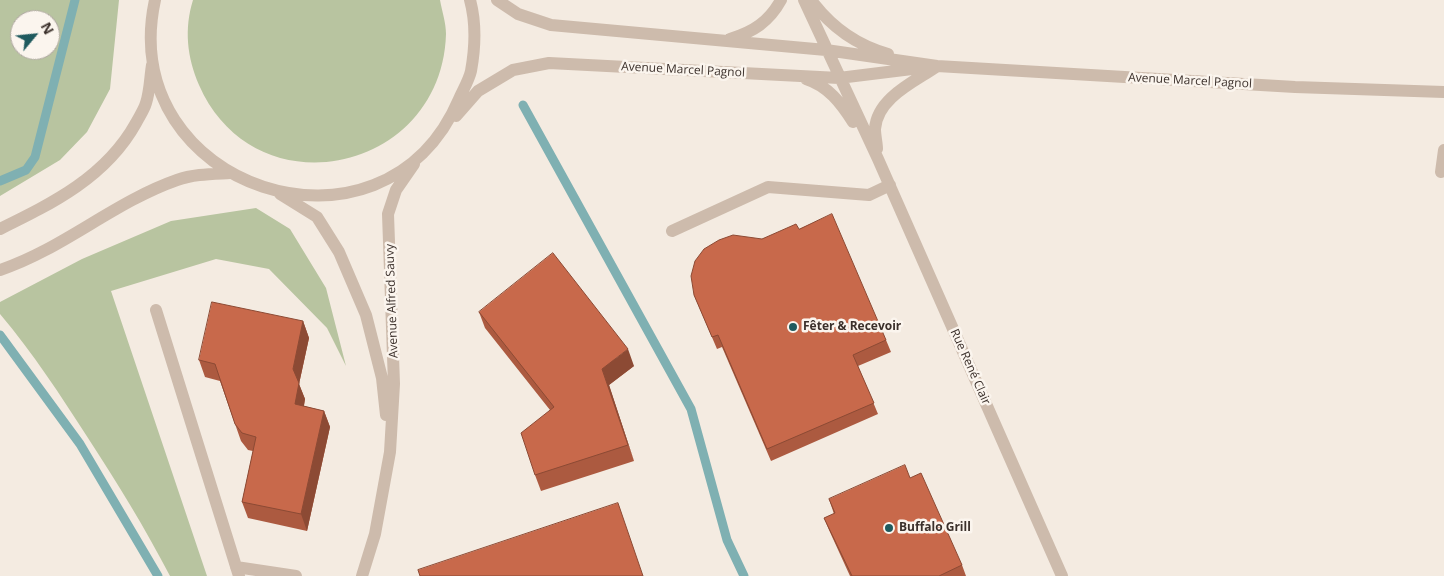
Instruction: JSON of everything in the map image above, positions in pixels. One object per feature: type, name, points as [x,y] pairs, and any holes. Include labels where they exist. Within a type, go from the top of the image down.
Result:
[{"type":"street","points":[[0,229],[56,201],[78,186],[106,163],[126,140],[146,104],[152,60],[151,20],[155,0]]},
{"type":"street","points":[[449,123],[471,72],[475,16],[470,0]]},
{"type":"street","name":"Avenue Marcel Pagnol","points":[[497,0],[518,14],[551,25],[826,50],[937,66],[1295,87],[1444,92]]},
{"type":"street","points":[[723,42],[748,34],[766,21],[780,0]]},
{"type":"street","name":"Rue René Clair","points":[[804,0],[890,185],[1062,576]]},
{"type":"street","points":[[811,0],[822,14],[845,36],[881,52],[937,66]]},
{"type":"street","points":[[152,60],[162,94],[179,126],[202,152],[230,173],[252,185],[277,192],[314,196],[351,192],[386,179],[418,158]]},
{"type":"street","name":"Avenue Marcel Pagnol","points":[[418,158],[478,91],[513,70],[549,63],[839,78],[937,66]]},
{"type":"street","name":"Rue René Clair","points":[[878,159],[875,128],[883,108],[899,91],[937,66]]},
{"type":"street","name":"Rue René Clair","points":[[792,75],[814,82],[832,93],[878,159]]},
{"type":"street","points":[[1442,172],[1444,150]]},
{"type":"street","name":"Avenue Alfred Sauvy","points":[[362,576],[375,534],[390,452],[394,384],[388,214],[396,190],[418,158]]},
{"type":"street","points":[[0,270],[50,248],[131,202],[177,180],[198,175],[230,173]]},
{"type":"street","points":[[672,231],[768,187],[869,195],[890,185]]},
{"type":"street","name":"Avenue Alfred Sauvy","points":[[277,192],[317,217],[339,252],[366,315],[382,378],[390,452]]},
{"type":"street","points":[[156,310],[238,571],[296,576]]},
{"type":"green space","points":[[0,0],[119,0],[110,89],[87,132],[60,160],[0,196]]},
{"type":"green space","points":[[193,0],[440,0],[446,34],[437,81],[414,119],[381,145],[342,160],[301,162],[261,151],[226,125],[199,85],[189,53],[188,43],[188,22]]},
{"type":"green space","points":[[256,208],[290,229],[326,288],[346,366],[327,328],[269,269],[216,259],[111,291],[207,576],[170,576],[131,506],[78,422],[35,359],[0,314],[0,302],[82,259],[171,221]]},
{"type":"building","name":"Fêter & Recevoir","points":[[832,214],[886,340],[853,355],[874,403],[767,449],[718,335],[712,337],[694,295],[691,276],[695,261],[704,249],[719,240],[733,235],[762,239],[796,224],[799,229]]},
{"type":"building","points":[[553,253],[628,349],[602,369],[628,445],[535,475],[521,433],[554,407],[479,312]]},
{"type":"building","points":[[212,302],[303,321],[293,369],[299,383],[295,404],[324,411],[301,514],[242,502],[256,437],[242,433],[235,424],[215,364],[199,360]]},
{"type":"building","name":"Buffalo Grill","points":[[905,465],[910,478],[921,473],[962,565],[939,576],[852,576],[824,518],[835,513],[829,499]]},
{"type":"building","points":[[618,503],[643,576],[420,576],[418,570]]},
{"type":"waterway","points":[[0,181],[26,170],[35,157],[75,0]]},
{"type":"waterway","points":[[523,105],[691,409],[727,540],[744,576]]},
{"type":"waterway","points":[[0,335],[80,444],[158,576]]},
{"type":"place","name":"Fêter & Recevoir","points":[[793,327]]},
{"type":"place","name":"Buffalo Grill","points":[[889,528]]}]
